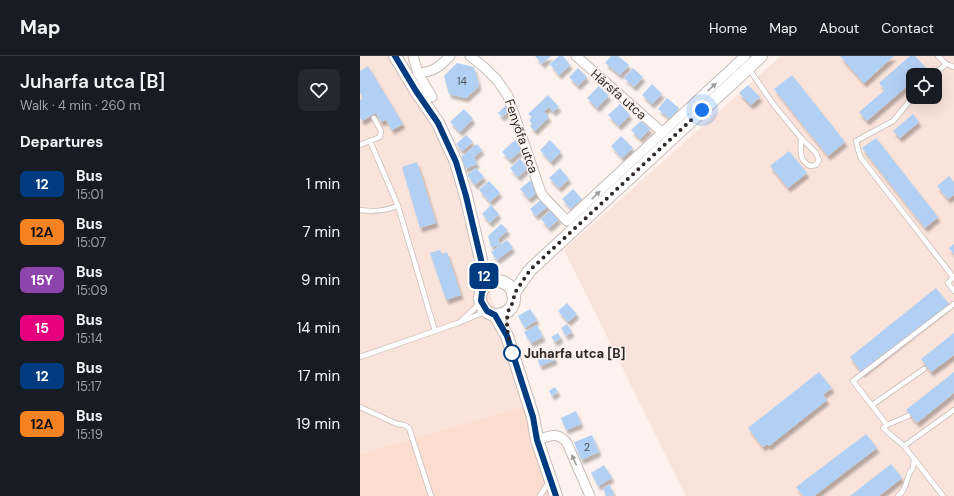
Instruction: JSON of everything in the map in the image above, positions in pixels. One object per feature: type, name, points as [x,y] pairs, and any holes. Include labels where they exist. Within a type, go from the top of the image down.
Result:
[{"type":"main road","points":[[395,56],[416,91],[438,123],[452,152],[466,196],[480,254],[495,283],[511,288],[514,294],[512,306],[504,313],[487,309]]},
{"type":"main road","points":[[514,294],[530,270],[747,62],[760,56]]},
{"type":"main road","points":[[530,270],[495,283],[482,292],[487,309],[507,336],[533,417],[537,440],[556,496]]},
{"type":"main road","points":[[507,336],[508,310]]},
{"type":"street","points":[[413,56],[418,73],[432,97]]},
{"type":"street","points":[[418,73],[430,72],[439,67],[450,56]]},
{"type":"street","name":"Fenyőfa utca","points":[[470,56],[497,80],[508,96],[540,190],[567,221],[663,133]]},
{"type":"street","name":"Hársfa utca","points":[[576,56],[663,133]]},
{"type":"street","points":[[663,133],[747,62]]},
{"type":"street","points":[[537,440],[556,435],[562,438],[566,443],[590,496]]},
{"type":"lane","points":[[938,56],[946,64],[954,67]]},
{"type":"lane","points":[[747,62],[774,105],[801,138],[816,153],[819,160],[816,165],[810,166],[804,163],[801,157],[801,138]]},
{"type":"lane","points":[[942,68],[946,64]]},
{"type":"lane","points":[[907,104],[893,121],[856,141],[859,154],[954,277],[948,283],[954,291]]},
{"type":"lane","points":[[360,145],[380,136],[381,131],[374,118]]},
{"type":"lane","points":[[370,141],[398,206],[434,331]]},
{"type":"lane","points":[[360,210],[373,212],[385,211],[398,206]]},
{"type":"lane","points":[[887,425],[853,381],[954,304]]},
{"type":"lane","points":[[458,323],[473,310],[487,309]]},
{"type":"lane","points":[[360,357],[458,323],[487,309]]},
{"type":"lane","points":[[872,405],[924,370]]},
{"type":"lane","points":[[360,407],[409,428],[431,496]]},
{"type":"lane","points":[[904,446],[954,410]]},
{"type":"lane","points":[[908,416],[883,428],[904,446],[943,496]]},
{"type":"lane","points":[[898,496],[908,482],[910,472],[913,468],[914,459]]},
{"type":"lane","points":[[540,496],[550,479]]},
{"type":"shaded area","points":[[360,56],[395,56],[467,193],[487,285],[528,405],[360,454]]},
{"type":"shaded area","points":[[781,56],[954,56],[954,496],[686,496],[564,250]]},
{"type":"shaded area","points":[[528,405],[556,496],[360,496],[360,454]]},
{"type":"building","points":[[535,56],[551,56],[542,64]]},
{"type":"building","points":[[559,56],[563,56],[570,65],[559,75],[550,64]]},
{"type":"building","points":[[611,56],[618,56],[629,65],[620,75],[605,63]]},
{"type":"building","points":[[840,56],[894,56],[864,83]]},
{"type":"building","points":[[910,56],[915,56],[926,68],[906,68],[906,87],[867,121],[859,112],[885,90],[879,83]]},
{"type":"building","points":[[457,63],[474,67],[479,86],[466,98],[449,94],[444,76]]},
{"type":"building","points":[[368,66],[403,124],[392,130],[386,120],[381,122],[376,113],[362,121],[360,117],[360,100],[363,98],[360,92],[360,71]]},
{"type":"building","points":[[578,68],[587,77],[578,86],[569,77]]},
{"type":"building","points":[[633,68],[643,77],[634,87],[624,78]]},
{"type":"building","points":[[792,75],[845,142],[828,156],[774,89]]},
{"type":"building","points":[[652,84],[662,94],[652,104],[642,95]]},
{"type":"building","points":[[748,85],[760,97],[751,105],[739,93]]},
{"type":"building","points":[[599,86],[609,96],[597,108],[587,98]]},
{"type":"building","points":[[548,95],[559,107],[553,112],[549,107],[544,111],[549,117],[535,131],[530,126],[532,124],[529,120],[532,117],[528,114]]},
{"type":"building","points":[[667,98],[679,108],[670,119],[658,109]]},
{"type":"building","points":[[507,104],[511,109],[502,117],[498,113]]},
{"type":"building","points":[[620,104],[630,115],[619,126],[608,115]]},
{"type":"building","points":[[464,109],[473,119],[460,132],[450,122]]},
{"type":"building","points":[[913,114],[919,122],[900,138],[893,131]]},
{"type":"building","points":[[641,121],[650,129],[640,139],[631,130]]},
{"type":"building","points":[[466,135],[473,142],[462,151],[456,144]]},
{"type":"building","points":[[621,136],[633,148],[622,158],[611,146]]},
{"type":"building","points":[[876,138],[938,217],[925,228],[862,148]]},
{"type":"building","points":[[515,140],[523,149],[510,160],[502,152]]},
{"type":"building","points":[[550,140],[561,152],[551,162],[540,150]]},
{"type":"building","points":[[477,144],[482,150],[474,157],[477,164],[465,169],[460,158]]},
{"type":"building","points":[[789,151],[807,173],[788,188],[770,166]]},
{"type":"building","points":[[520,159],[528,168],[518,177],[510,168]]},
{"type":"building","points":[[417,162],[436,223],[420,228],[402,167]]},
{"type":"building","points":[[476,168],[484,177],[475,185],[467,175]]},
{"type":"building","points":[[560,168],[569,179],[559,188],[549,178]]},
{"type":"building","points":[[949,176],[954,182],[954,195],[948,199],[937,186]]},
{"type":"building","points":[[531,180],[539,191],[529,199],[520,189]]},
{"type":"building","points":[[489,181],[500,193],[490,202],[479,190]]},
{"type":"building","points":[[573,189],[582,199],[571,209],[562,199]]},
{"type":"building","points":[[542,199],[548,206],[536,216],[530,209]]},
{"type":"building","points":[[491,205],[499,214],[490,223],[482,214]]},
{"type":"building","points":[[551,210],[559,219],[549,228],[541,219]]},
{"type":"building","points":[[501,224],[508,230],[498,239],[500,245],[491,247],[488,236]]},
{"type":"building","points":[[507,240],[513,248],[497,260],[491,252]]},
{"type":"building","points":[[954,244],[954,254],[949,248]]},
{"type":"building","points":[[440,250],[442,254],[447,252],[461,295],[446,300],[430,253]]},
{"type":"building","points":[[936,288],[949,304],[862,373],[850,357]]},
{"type":"building","points":[[567,303],[577,314],[568,322],[558,311]]},
{"type":"building","points":[[530,309],[537,320],[525,328],[518,316]]},
{"type":"building","points":[[567,324],[572,332],[566,336],[561,328]]},
{"type":"building","points":[[537,325],[543,337],[531,343],[524,332]]},
{"type":"building","points":[[558,333],[561,338],[555,342],[551,337]]},
{"type":"building","points":[[954,333],[954,355],[931,372],[921,359]]},
{"type":"building","points":[[551,349],[555,360],[540,366],[536,355]]},
{"type":"building","points":[[819,372],[832,388],[823,395],[827,400],[769,446],[767,444],[763,447],[748,428]]},
{"type":"building","points":[[954,372],[954,393],[917,423],[906,410]]},
{"type":"building","points":[[555,387],[558,392],[552,396],[549,391]]},
{"type":"building","points":[[576,411],[581,424],[566,430],[561,418]]},
{"type":"building","points":[[866,434],[877,448],[814,496],[803,496],[796,487]]},
{"type":"building","points":[[592,435],[599,452],[581,460],[574,442]]},
{"type":"building","points":[[891,464],[902,478],[879,496],[850,496]]},
{"type":"building","points":[[604,465],[612,478],[598,486],[591,473]]},
{"type":"building","points":[[610,485],[614,495],[606,496],[603,488]]},
{"type":"bus line","name":"12","points":[[395,56],[403,67],[416,91],[438,123],[456,162],[466,196],[487,285],[480,296],[482,305],[487,311],[495,315],[507,336],[533,417],[537,440],[556,496]]},
{"type":"place","name":"Juharfa utca [B]","points":[[512,353]]},
{"type":"route","points":[[512,353],[507,336],[508,310],[512,306],[514,294],[530,270],[702,110]]}]
